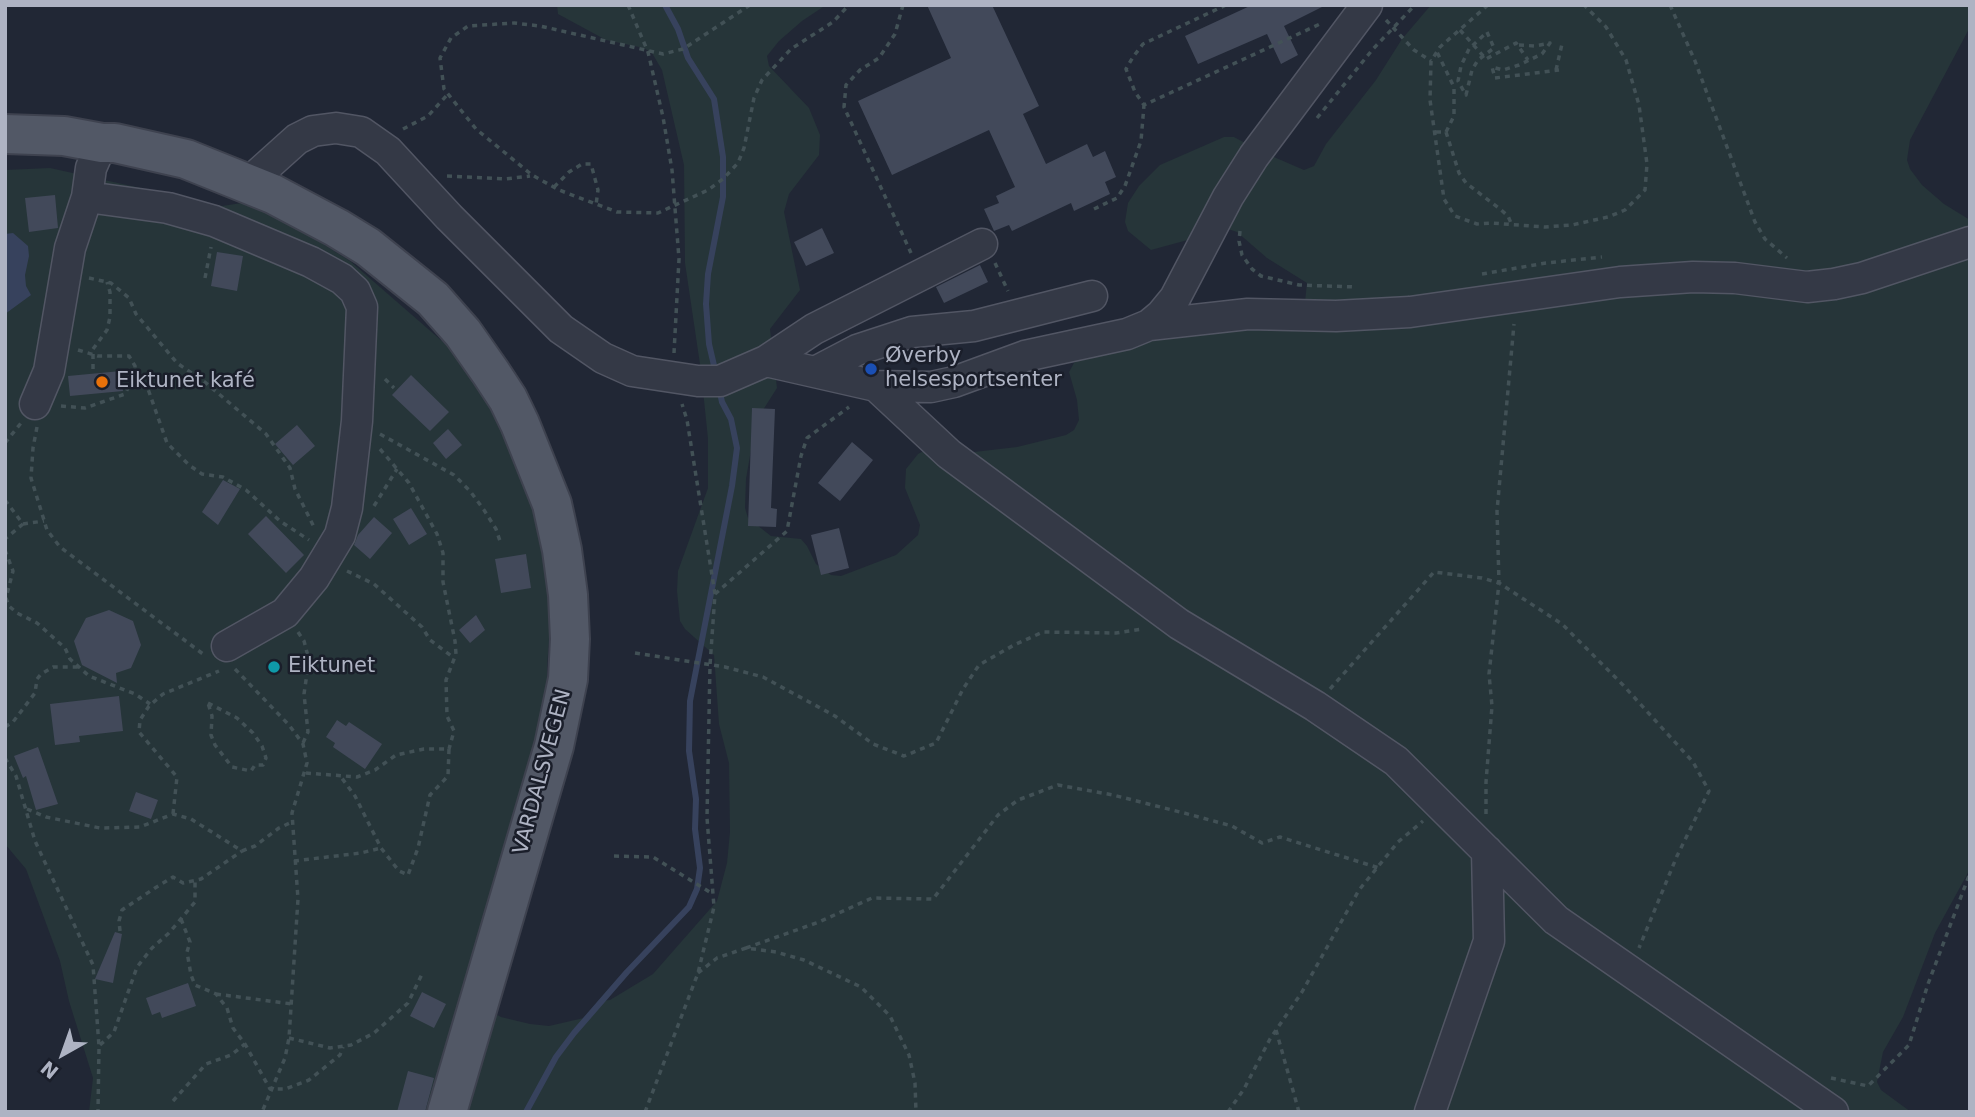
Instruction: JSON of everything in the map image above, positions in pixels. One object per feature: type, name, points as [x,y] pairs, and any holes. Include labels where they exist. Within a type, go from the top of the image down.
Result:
[{"type":"main road","name":"VARDALSVEGEN","points":[[5,134],[64,136],[115,143],[186,159],[248,183],[337,228],[368,247],[433,299],[463,333],[508,399],[537,462],[552,504],[568,594],[568,679],[554,746],[447,1112]]},
{"type":"lane","points":[[1149,325],[1175,298],[1228,197],[1254,156],[1370,10]]},
{"type":"lane","points":[[248,183],[297,139],[313,131],[336,128],[360,132],[388,151],[449,217],[561,328],[603,358],[632,371],[698,381],[720,381],[766,361],[814,329],[982,244]]},
{"type":"lane","points":[[35,404],[49,371],[70,248],[87,197],[91,168],[102,143]]},
{"type":"lane","points":[[87,197],[168,208],[214,221],[311,262],[342,279],[355,291],[362,307],[362,424],[340,535],[314,578],[285,613],[229,655]]},
{"type":"lane","points":[[766,361],[876,386],[931,387],[954,382],[1025,356],[1127,334],[1149,325],[1248,314],[1336,316],[1410,312],[1619,282],[1693,277],[1735,278],[1807,287],[1862,278],[1970,242]]},
{"type":"lane","points":[[815,372],[857,350],[912,332],[974,326],[1092,296]]},
{"type":"lane","points":[[876,386],[948,454],[1179,624],[1315,706],[1396,761],[1556,920],[1833,1112]]},
{"type":"lane","points":[[1430,1112],[1489,942],[1487,850]]},
{"type":"path","points":[[628,5],[648,52],[663,117],[675,207]]},
{"type":"path","points":[[750,5],[683,49],[663,54],[540,26],[514,23],[468,26],[451,38],[440,58],[440,72],[447,94],[476,129],[532,176],[617,212],[658,213],[708,190],[738,163],[744,148],[754,98],[762,80],[791,49],[833,22],[849,5]]},
{"type":"path","points":[[903,5],[895,34],[878,58],[860,70],[846,85],[844,107],[902,237],[922,274]]},
{"type":"path","points":[[1094,209],[1117,198],[1125,186],[1141,141],[1144,105],[1135,92],[1126,69],[1133,57],[1143,44],[1226,5]]},
{"type":"path","points":[[1313,122],[1392,27],[1415,5]]},
{"type":"path","points":[[1488,5],[1437,52],[1431,61],[1430,100],[1444,199],[1455,216],[1477,224],[1559,226],[1625,211],[1645,190],[1647,164],[1639,105],[1626,60],[1606,27],[1584,5]]},
{"type":"path","points":[[1670,5],[1695,61],[1755,222],[1765,239],[1792,263],[1781,264]]},
{"type":"path","points":[[1144,105],[1253,57],[1325,21],[1370,10],[1392,27],[1414,50],[1431,61]]},
{"type":"path","points":[[1460,30],[1486,59],[1516,43],[1535,46],[1550,43],[1542,54],[1509,69],[1492,67],[1495,78],[1557,70],[1562,44]]},
{"type":"path","points":[[1486,32],[1494,48],[1483,55],[1472,70],[1466,95],[1458,81],[1465,57],[1486,32]]},
{"type":"path","points":[[1519,45],[1528,60]]},
{"type":"path","points":[[1437,52],[1454,87],[1454,116],[1446,132],[1459,173],[1466,183],[1508,216],[1511,224]]},
{"type":"path","points":[[378,143],[428,116],[447,94]]},
{"type":"path","points":[[1435,132],[1446,132]]},
{"type":"path","points":[[554,187],[569,172],[582,164],[591,164],[598,190],[596,205]]},
{"type":"path","points":[[410,174],[505,179],[532,176]]},
{"type":"path","points":[[205,278],[214,221]]},
{"type":"path","points":[[1240,228],[1238,241],[1242,255],[1261,276],[1298,285],[1356,287]]},
{"type":"path","points":[[982,244],[1005,281],[1016,315]]},
{"type":"path","points":[[1476,275],[1546,263],[1607,257]]},
{"type":"path","points":[[67,273],[107,282],[129,298],[136,314],[177,363],[206,383],[266,434],[290,468],[307,518],[337,564],[374,584],[422,627],[430,640],[454,658]]},
{"type":"path","points":[[93,369],[92,355],[107,330],[110,305],[107,282]]},
{"type":"path","points":[[1487,850],[1486,782],[1492,706],[1489,674],[1499,583],[1497,511],[1514,327],[1514,297]]},
{"type":"path","points":[[56,342],[92,355],[129,356],[135,366],[135,374],[125,394],[85,408],[35,404],[37,431],[31,478],[47,530],[60,547],[201,654],[229,655],[289,725],[303,744],[306,754],[306,773],[292,813],[298,899],[289,1038],[285,1058],[262,1112]]},
{"type":"path","points":[[135,374],[148,389],[167,443],[189,465],[202,474],[223,477],[246,490],[280,521],[330,553]]},
{"type":"path","points":[[645,1112],[698,973],[714,906],[707,818],[710,665],[715,594],[787,531],[807,438],[876,386]]},
{"type":"path","points":[[362,424],[454,475],[484,510],[501,544]]},
{"type":"path","points":[[341,777],[355,796],[381,848],[399,871],[408,875],[418,848],[430,795],[448,776],[449,749],[454,731],[447,716],[446,681],[454,658],[455,641],[443,582],[443,554],[437,534],[409,484],[362,424]]},
{"type":"path","points":[[5,500],[23,524]]},
{"type":"path","points":[[5,539],[23,524],[44,521]]},
{"type":"path","points":[[5,550],[13,571],[6,598],[9,606],[37,623],[65,648],[70,659],[89,676],[135,694],[150,704]]},
{"type":"path","points":[[1315,706],[1434,572],[1499,583],[1562,624],[1623,685],[1693,762],[1709,791],[1629,972]]},
{"type":"path","points":[[285,613],[304,641],[309,660],[304,694],[308,732],[303,744]]},
{"type":"path","points":[[635,653],[763,677],[835,716],[873,744],[904,756],[936,743],[963,689],[979,665],[1014,645],[1043,632],[1116,633],[1179,624]]},
{"type":"path","points":[[173,814],[177,777],[139,732],[140,720],[150,704],[163,694],[210,676],[229,655]]},
{"type":"path","points":[[5,727],[13,722],[35,693],[37,679],[41,674],[53,667],[80,668]]},
{"type":"path","points":[[208,703],[237,718],[253,733],[266,758],[263,765],[255,765],[251,771],[232,767],[215,745],[211,735],[212,716],[208,703]]},
{"type":"path","points":[[306,773],[357,777],[375,770],[396,755],[424,749],[449,749]]},
{"type":"path","points":[[5,758],[16,776],[35,841],[93,965],[99,1046],[98,1112]]},
{"type":"path","points":[[698,973],[717,958],[819,922],[872,898],[933,899],[998,815],[1018,800],[1058,785],[1112,794],[1184,813],[1232,827],[1262,843],[1280,838],[1379,868]]},
{"type":"path","points":[[1228,1112],[1244,1089],[1276,1030],[1302,992],[1359,890],[1398,842],[1423,820],[1436,802]]},
{"type":"path","points":[[26,809],[46,817],[100,828],[140,827],[173,814],[191,819],[242,850]]},
{"type":"path","points":[[120,931],[122,910],[173,877],[183,883],[201,879],[242,850],[255,846],[292,822]]},
{"type":"path","points":[[294,861],[381,848]]},
{"type":"path","points":[[614,856],[653,857],[713,894]]},
{"type":"path","points":[[1797,1086],[1826,1077],[1868,1086],[1909,1045],[1928,984],[1970,873]]},
{"type":"path","points":[[99,1046],[114,1032],[138,967],[195,902],[195,880]]},
{"type":"path","points":[[181,919],[190,942],[187,952],[195,985],[216,994],[292,1004]]},
{"type":"path","points":[[746,948],[776,952],[804,960],[861,986],[890,1016],[909,1055],[915,1083],[916,1112]]},
{"type":"path","points":[[289,1038],[330,1048],[351,1045],[374,1033],[408,1003],[423,972]]},
{"type":"path","points":[[216,994],[227,1008],[233,1028],[270,1089]]},
{"type":"path","points":[[1276,1030],[1299,1112]]},
{"type":"path","points":[[173,1101],[206,1063],[231,1055],[245,1044]]},
{"type":"path","points":[[270,1089],[285,1089],[309,1080],[340,1055],[343,1047]]},
{"type":"shaded area","points":[[557,5],[826,5],[802,21],[779,41],[767,56],[769,66],[809,108],[820,135],[819,155],[789,194],[784,212],[800,290],[770,329],[777,388],[756,421],[746,479],[745,508],[748,518],[771,536],[801,539],[816,564],[831,575],[841,576],[896,555],[918,535],[920,525],[905,488],[906,469],[918,454],[927,449],[957,454],[1017,447],[1066,435],[1074,430],[1079,420],[1077,400],[1069,372],[1074,363],[1089,350],[1305,302],[1307,283],[1267,258],[1237,232],[1228,229],[1151,250],[1128,231],[1125,222],[1128,203],[1139,186],[1160,165],[1224,137],[1234,137],[1304,170],[1314,166],[1326,144],[1376,80],[1402,39],[1431,5],[1970,5],[1970,27],[1910,140],[1907,160],[1922,185],[1944,204],[1970,220],[1970,869],[1935,933],[1903,1017],[1883,1052],[1877,1082],[1881,1090],[1911,1112],[89,1112],[93,1078],[69,1001],[60,961],[26,869],[5,844],[5,170],[50,168],[222,206],[255,201],[350,261],[458,355],[512,438],[539,509],[552,578],[547,717],[484,1008],[501,1017],[549,1026],[588,1017],[601,1001],[610,1000],[653,974],[717,901],[727,863],[730,832],[729,763],[719,724],[714,655],[685,629],[680,621],[677,591],[678,571],[708,488],[708,439],[685,263],[684,165],[662,70],[652,53],[644,48],[606,40],[558,14]]},
{"type":"water","points":[[13,233],[28,246],[25,275],[26,286],[31,295],[5,314],[5,234]]},
{"type":"building","points":[[927,5],[992,5],[1039,106],[1023,114],[1046,164],[1087,144],[1093,157],[1105,151],[1116,177],[1105,182],[1110,194],[1074,211],[1071,203],[1012,231],[1009,225],[994,231],[984,209],[999,203],[996,196],[1015,187],[989,130],[892,175],[858,101],[951,58]]},
{"type":"building","points":[[1252,5],[1326,5],[1284,26],[1298,55],[1281,64],[1267,34],[1198,64],[1185,36]]},
{"type":"building","points":[[55,195],[58,228],[29,232],[25,198]]},
{"type":"building","points":[[822,228],[834,253],[806,266],[794,242]]},
{"type":"building","points":[[217,252],[243,256],[237,291],[211,286]]},
{"type":"building","points":[[980,265],[988,282],[944,303],[936,287]]},
{"type":"building","points":[[121,371],[123,391],[70,396],[68,376]]},
{"type":"building","points":[[411,375],[449,412],[430,431],[392,395]]},
{"type":"building","points":[[752,408],[775,409],[771,508],[777,509],[776,527],[748,526]]},
{"type":"building","points":[[297,425],[315,446],[293,465],[275,444]]},
{"type":"building","points":[[448,429],[462,445],[446,459],[433,443]]},
{"type":"building","points":[[852,442],[873,460],[840,501],[818,483]]},
{"type":"building","points":[[223,480],[240,489],[218,525],[202,512]]},
{"type":"building","points":[[411,508],[427,534],[409,545],[393,519]]},
{"type":"building","points":[[266,516],[304,555],[286,573],[248,534]]},
{"type":"building","points":[[374,517],[392,533],[370,559],[354,545],[358,535]]},
{"type":"building","points":[[839,528],[849,568],[821,575],[811,535]]},
{"type":"building","points":[[526,554],[531,588],[501,593],[495,559]]},
{"type":"building","points":[[109,610],[133,621],[141,645],[131,668],[116,673],[117,683],[82,665],[74,641],[86,618]]},
{"type":"building","points":[[476,615],[485,630],[470,643],[459,630]]},
{"type":"building","points":[[119,696],[123,731],[79,736],[80,742],[55,745],[50,704]]},
{"type":"building","points":[[337,720],[346,726],[349,722],[382,744],[365,769],[333,747],[335,743],[326,737]]},
{"type":"building","points":[[38,747],[58,804],[36,810],[26,776],[23,778],[14,756]]},
{"type":"building","points":[[136,792],[158,800],[151,819],[129,811]]},
{"type":"building","points":[[115,932],[122,934],[113,983],[95,979]]},
{"type":"building","points":[[188,983],[196,1006],[162,1018],[160,1012],[152,1015],[146,998]]},
{"type":"building","points":[[422,992],[446,1004],[434,1028],[410,1016]]},
{"type":"building","points":[[408,1071],[434,1078],[425,1112],[397,1112]]},
{"type":"waterway","points":[[665,5],[678,29],[688,58],[714,99],[723,157],[723,197],[708,274],[706,304],[709,344],[716,374]]},
{"type":"waterway","points":[[526,1112],[556,1057],[574,1033],[689,907],[697,889],[700,868],[695,829],[696,799],[689,751],[690,701],[737,448],[731,419],[722,402],[719,388]]},
{"type":"place","name":"Øverby helsesportsenter","points":[[871,369]]},
{"type":"place","name":"Eiktunet kafé","points":[[102,382]]},
{"type":"place","name":"Eiktunet","points":[[274,667]]}]
